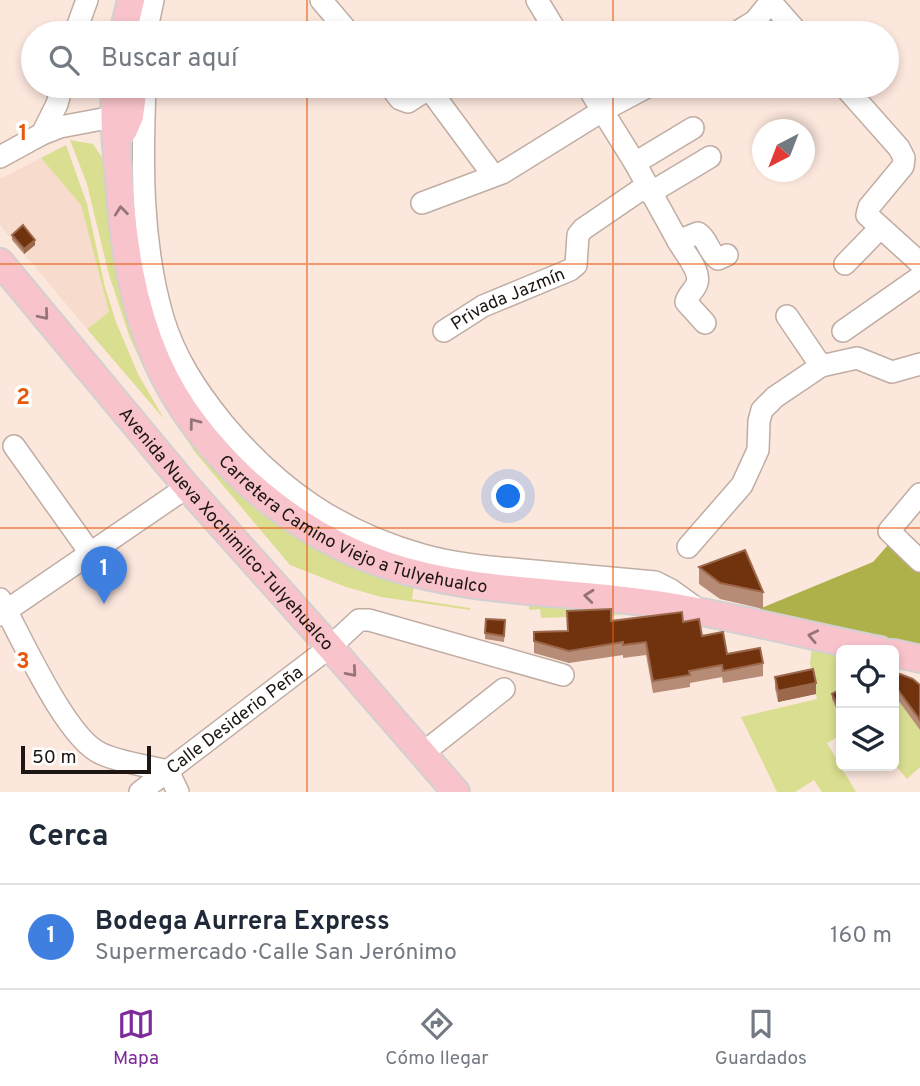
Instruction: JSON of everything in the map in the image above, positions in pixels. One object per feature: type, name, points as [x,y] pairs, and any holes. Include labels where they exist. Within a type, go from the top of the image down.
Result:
[{"type":"main road","points":[[126,21],[131,0]]},
{"type":"main road","name":"Carretera Camino Viejo a Tulyehualco","points":[[114,98],[113,117],[129,272],[139,312],[158,363],[178,400],[207,440],[248,483],[275,506],[311,530],[386,565],[475,584],[636,601],[701,612],[856,645]]},
{"type":"main road","points":[[116,148],[130,116],[132,98]]},
{"type":"main road","name":"Avenida Nueva Xochimilco-Tulyehualco","points":[[0,262],[187,487],[456,792]]},
{"type":"main road","points":[[899,654],[920,659]]},
{"type":"street","points":[[79,21],[87,0]]},
{"type":"street","points":[[149,21],[153,0]]},
{"type":"street","points":[[321,0],[339,21]]},
{"type":"street","points":[[537,0],[549,21]]},
{"type":"street","points":[[754,21],[770,1],[788,21]]},
{"type":"street","points":[[42,134],[59,98]]},
{"type":"street","points":[[145,98],[142,166],[147,243],[163,318],[178,357],[200,395],[245,450],[287,489],[335,521],[378,541],[426,556],[490,567],[655,582],[701,612]]},
{"type":"street","points":[[436,98],[493,174]]},
{"type":"street","points":[[594,98],[635,163],[698,275],[697,283],[686,302],[705,323]]},
{"type":"street","points":[[422,203],[493,174],[502,173],[626,98]]},
{"type":"street","points":[[855,98],[899,148],[904,158],[903,166],[867,211],[867,215],[920,263]]},
{"type":"street","points":[[0,157],[60,127],[113,117]]},
{"type":"street","points":[[635,163],[693,128]]},
{"type":"street","points":[[648,190],[710,157]]},
{"type":"street","name":"Privada Jazmín","points":[[444,331],[483,306],[570,270],[576,265],[578,235],[583,229],[648,190]]},
{"type":"street","points":[[845,264],[880,228]]},
{"type":"street","points":[[678,242],[698,233],[704,237],[714,256],[718,259],[727,255]]},
{"type":"street","points":[[842,331],[920,277]]},
{"type":"street","points":[[787,316],[821,366]]},
{"type":"street","points":[[688,547],[742,485],[758,450],[762,410],[775,397],[821,366],[857,358],[891,372],[920,364]]},
{"type":"street","points":[[14,446],[91,554]]},
{"type":"street","points":[[178,792],[169,771],[100,753],[85,743],[47,689],[2,608],[91,554],[187,487]]},
{"type":"street","points":[[920,494],[889,531],[920,561]]},
{"type":"street","name":"Calle Desiderio Peña","points":[[140,792],[330,647],[359,620],[369,620],[563,676]]},
{"type":"street","points":[[423,753],[505,690]]},
{"type":"shaded area","points":[[41,158],[81,205],[109,312],[87,329],[0,225],[0,179]]},
{"type":"shaded area","points":[[888,545],[920,572],[920,645],[759,609],[873,562]]},
{"type":"green space","points":[[70,140],[93,144],[103,159],[113,256],[137,343],[414,585],[412,599],[470,610],[381,597],[346,587],[290,565],[194,451],[149,379],[130,338],[109,275],[87,184]]},
{"type":"green space","points":[[66,145],[87,204],[105,287],[116,322],[138,374],[164,419],[87,329],[109,312],[81,205],[41,158]]},
{"type":"green space","points":[[529,604],[622,615],[541,618],[540,609],[529,610]]},
{"type":"green space","points":[[812,648],[836,655],[836,738],[827,743],[836,758],[836,771],[844,771],[856,792],[822,792],[814,780],[795,792],[777,792],[741,717],[817,699],[810,663]]},
{"type":"green space","points":[[899,701],[920,730],[920,767],[907,779],[899,770]]},
{"type":"building","points":[[23,225],[35,240],[24,249],[12,235]]},
{"type":"building","points":[[745,550],[763,592],[720,583],[699,567]]},
{"type":"building","points":[[611,609],[611,621],[682,612],[683,622],[699,619],[702,636],[723,632],[727,654],[760,648],[763,663],[723,671],[722,665],[689,671],[690,675],[653,681],[646,642],[623,645],[623,642],[569,651],[534,641],[534,632],[568,631],[567,611]]},
{"type":"building","points":[[486,619],[505,620],[504,636],[485,633]]},
{"type":"building","points":[[813,669],[816,683],[778,691],[775,677]]},
{"type":"building","points":[[899,675],[913,679],[920,685],[920,720],[899,691]]},
{"type":"place","name":"Bodega Aurrera Express","points":[[104,604]]}]
